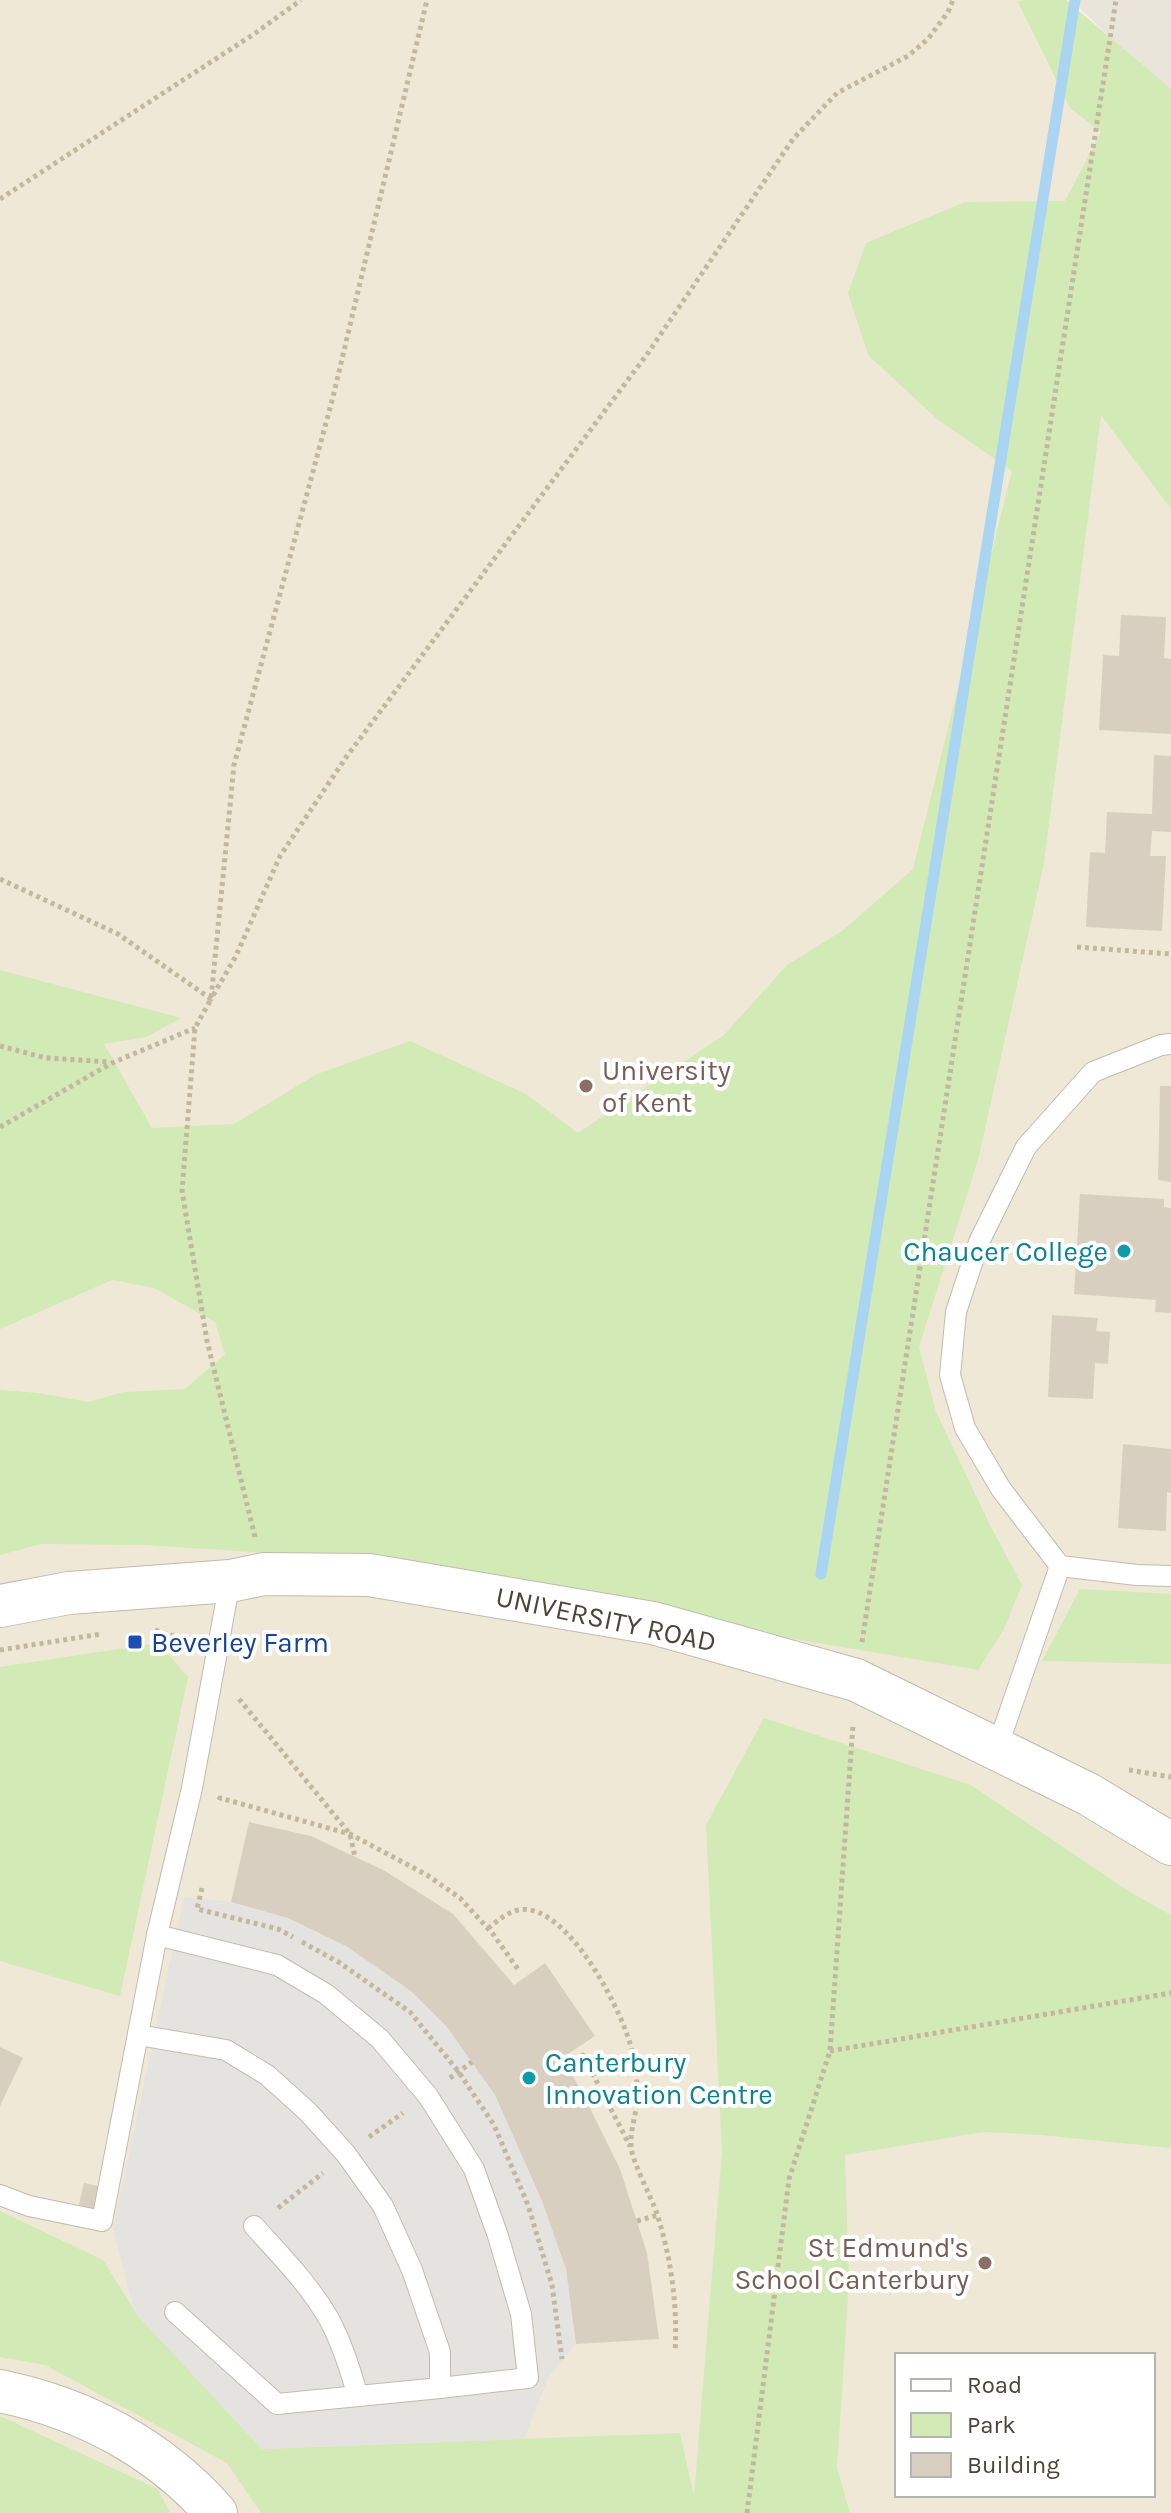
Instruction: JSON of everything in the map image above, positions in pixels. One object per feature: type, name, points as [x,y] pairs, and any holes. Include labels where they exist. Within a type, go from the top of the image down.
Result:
[{"type":"street","name":"UNIVERSITY ROAD","points":[[0,1606],[69,1593],[247,1578],[369,1575],[653,1623],[856,1680],[1088,1794],[1171,1844]]},
{"type":"street","points":[[0,2391],[77,2413],[111,2429],[169,2470],[216,2513]]},
{"type":"lane","points":[[1171,1044],[1161,1045],[1093,1072],[1026,1147],[979,1242],[956,1312],[950,1375],[965,1428],[1001,1489],[1060,1566],[1171,1576]]},
{"type":"lane","points":[[997,1748],[1060,1566]]},
{"type":"lane","points":[[0,2195],[29,2206],[102,2221],[157,1935],[212,1689],[247,1578]]},
{"type":"lane","points":[[157,1935],[277,1965],[326,1994],[380,2039],[428,2096],[474,2169],[498,2236],[521,2314],[528,2378],[277,2404],[175,2312]]},
{"type":"lane","points":[[138,2035],[226,2050],[267,2075],[308,2112],[346,2154],[383,2206],[412,2270],[440,2352],[440,2388]]},
{"type":"lane","points":[[254,2226],[298,2274],[329,2320],[349,2365],[358,2396]]},
{"type":"path","points":[[0,199],[254,34],[301,0]]},
{"type":"path","points":[[211,999],[234,765],[333,397],[427,0]]},
{"type":"path","points":[[247,1578],[182,1191],[195,1028],[236,956],[280,856],[347,756],[648,353],[793,139],[837,93],[918,48],[948,12],[953,0]]},
{"type":"path","points":[[747,2513],[789,2179],[830,2051],[856,1680],[1116,0]]},
{"type":"path","points":[[0,879],[118,934],[211,999]]},
{"type":"path","points":[[1077,947],[1171,954]]},
{"type":"path","points":[[0,1127],[112,1063],[195,1028]]},
{"type":"path","points":[[0,1046],[46,1058],[112,1063]]},
{"type":"path","points":[[147,1629],[164,1631],[191,1646],[205,1670],[203,1687],[212,1689]]},
{"type":"path","points":[[0,1650],[104,1634]]},
{"type":"path","points":[[233,1709],[235,1695],[350,1834],[355,1857]]},
{"type":"path","points":[[217,1812],[222,1783]]},
{"type":"path","points":[[220,1798],[350,1834],[427,1875],[460,1898],[488,1928],[520,1972]]},
{"type":"path","points":[[203,1882],[197,1909],[278,1929],[340,1963],[410,2012],[458,2071],[494,2125],[528,2205],[552,2285],[562,2359]]},
{"type":"path","points":[[488,1928],[507,1914],[521,1909],[538,1912],[557,1922],[586,1958],[621,2015],[633,2053],[637,2097],[631,2147]]},
{"type":"path","points":[[830,2051],[1171,1993]]},
{"type":"path","points":[[566,2065],[583,2055],[631,2147],[658,2215],[672,2287],[675,2352]]},
{"type":"path","points":[[380,2128],[410,2108]]},
{"type":"path","points":[[282,2205],[308,2185]]},
{"type":"path","points":[[637,2221],[658,2215]]},
{"type":"shaded area","name":"University of Kent","points":[[0,0],[1066,0],[1171,89],[1171,2513],[0,2513]]},
{"type":"shaded area","points":[[1071,0],[1171,0],[1171,95]]},
{"type":"shaded area","points":[[184,1897],[231,1902],[288,1918],[346,1946],[411,1991],[447,2027],[495,2095],[542,2201],[566,2269],[576,2344],[549,2376],[524,2439],[262,2449],[135,2313],[113,2229]]},
{"type":"green space","points":[[1066,0],[1171,89],[1171,509],[1101,415],[1044,863],[978,1160],[919,1347],[936,1412],[1022,1585],[1004,1629],[978,1670],[299,1555],[145,1545],[41,1544],[0,1555],[0,1390],[88,1402],[124,1392],[185,1389],[225,1354],[215,1322],[154,1288],[112,1280],[0,1329],[0,970],[181,1018],[146,1037],[104,1044],[152,1128],[234,1124],[317,1074],[410,1041],[526,1094],[578,1133],[724,1035],[787,965],[842,931],[913,869],[1012,471],[937,419],[868,355],[848,293],[866,243],[965,202],[1065,201],[1101,132],[1070,108],[1018,2]]},
{"type":"green space","points":[[1080,1589],[1171,1594],[1171,1664],[1042,1661]]},
{"type":"green space","points":[[158,1643],[188,1677],[120,1996],[0,1961],[0,1667]]},
{"type":"green space","points":[[764,1718],[971,1785],[1130,1892],[1171,1915],[1171,2148],[982,2132],[845,2155],[849,2282],[837,2468],[850,2513],[261,2513],[227,2463],[45,2365],[0,2357],[0,2211],[103,2260],[136,2313],[262,2449],[680,2433],[694,2496],[722,2152],[706,1825]]},
{"type":"green space","points":[[0,2416],[158,2489],[170,2513],[0,2513]]},
{"type":"building","points":[[1121,615],[1166,617],[1164,658],[1171,659],[1171,734],[1099,730],[1103,655],[1119,656]]},
{"type":"building","points":[[1154,755],[1171,756],[1171,832],[1152,831],[1150,856],[1166,856],[1162,931],[1086,927],[1090,852],[1105,853],[1107,812],[1152,814]]},
{"type":"building","name":"Chaucer College","points":[[1160,1086],[1171,1086],[1171,1182],[1158,1180]]},
{"type":"building","name":"Chaucer College","points":[[1080,1194],[1164,1199],[1164,1207],[1171,1208],[1171,1313],[1155,1312],[1156,1300],[1074,1294]]},
{"type":"building","points":[[1052,1315],[1098,1318],[1096,1331],[1110,1332],[1108,1364],[1095,1363],[1093,1399],[1048,1397]]},
{"type":"building","points":[[1123,1444],[1171,1449],[1171,1493],[1167,1492],[1166,1531],[1118,1528]]},
{"type":"building","name":"Canterbury Innovation Centre","points":[[249,1822],[311,1836],[385,1871],[453,1914],[514,1985],[545,1963],[595,2036],[562,2058],[620,2169],[647,2253],[659,2339],[576,2344],[566,2269],[542,2201],[495,2095],[447,2027],[411,1991],[346,1946],[288,1918],[231,1902]]},
{"type":"building","points":[[0,2047],[23,2058],[0,2106]]},
{"type":"building","points":[[84,2183],[102,2187],[96,2212],[78,2208]]},
{"type":"waterway","points":[[821,1574],[1075,0]]},
{"type":"place","name":"University of Kent","points":[[586,1086]]},
{"type":"place","name":"Chaucer College","points":[[1124,1251]]},
{"type":"place","name":"Beverley Farm","points":[[135,1642]]},
{"type":"place","name":"Canterbury Innovation Centre","points":[[529,2078]]},
{"type":"place","name":"St Edmund's School Canterbury","points":[[985,2263]]}]
